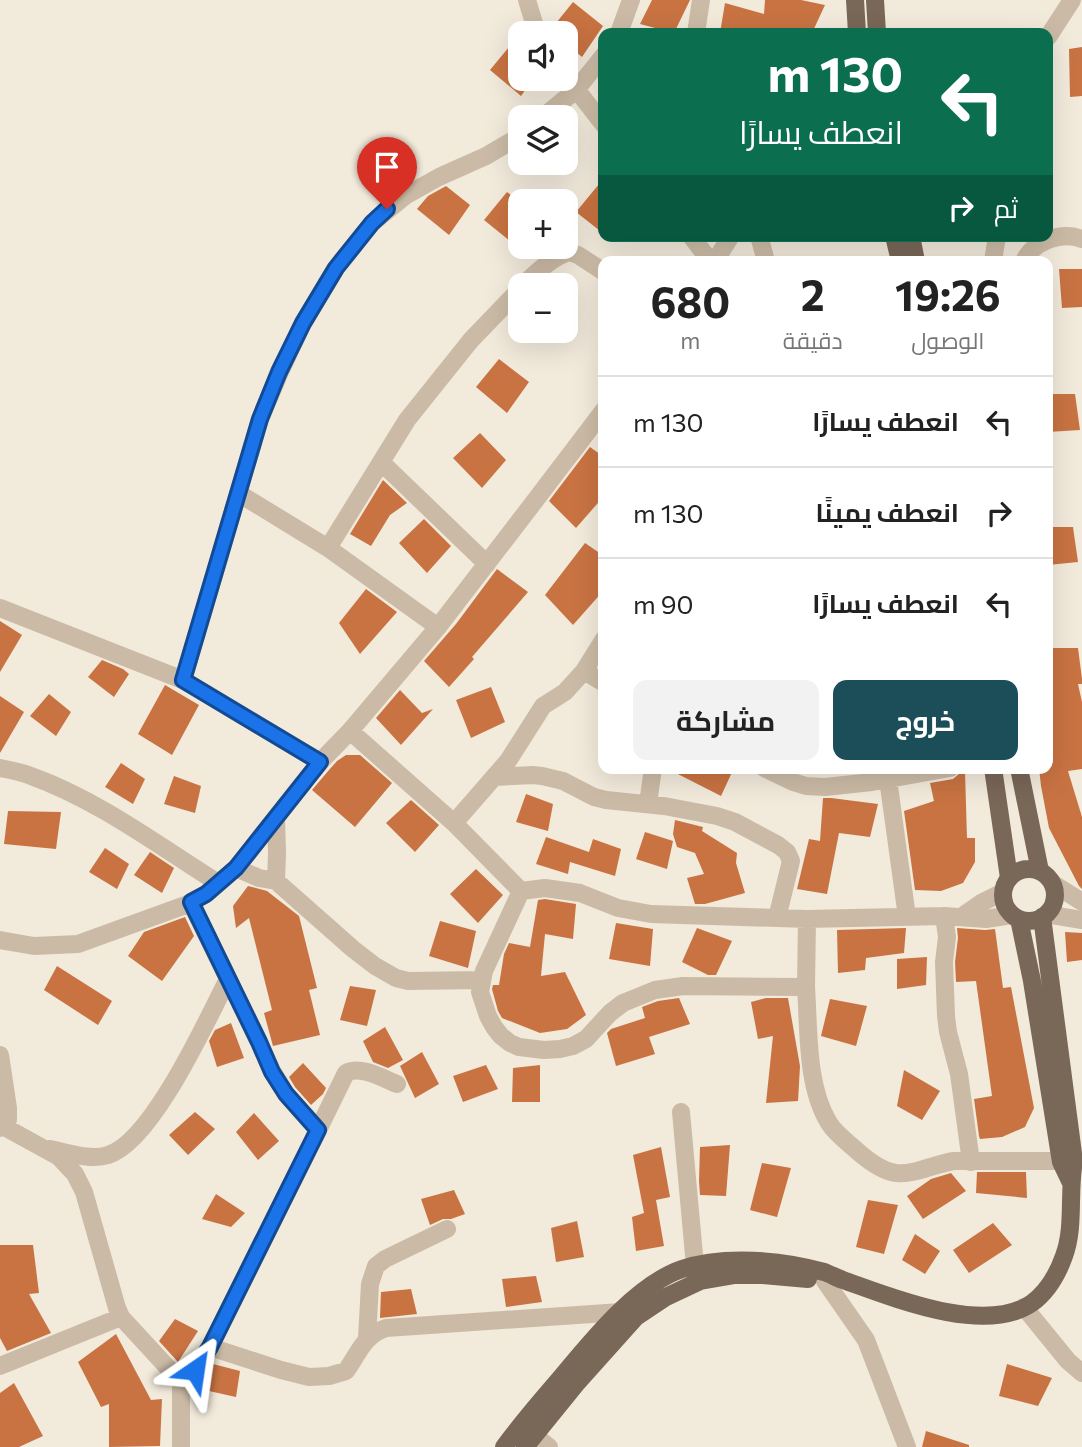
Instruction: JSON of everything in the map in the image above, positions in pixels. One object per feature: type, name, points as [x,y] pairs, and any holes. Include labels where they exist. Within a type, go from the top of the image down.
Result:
[{"type":"main road","points":[[855,0],[857,28]]},
{"type":"main road","points":[[875,0],[877,28]]},
{"type":"main road","points":[[994,774],[1006,907],[1016,917],[1030,921],[1044,916],[1052,908],[1055,891],[1046,877],[1020,774]]},
{"type":"main road","points":[[1006,885],[1020,870],[1033,869],[1046,877]]},
{"type":"main road","points":[[1044,916],[1067,1162]]},
{"type":"main road","points":[[504,1447],[609,1323],[654,1283],[681,1269],[705,1263],[763,1262],[830,1277],[928,1308],[984,1317],[1005,1314],[1024,1307],[1041,1295],[1058,1272],[1076,1206],[1032,981],[1016,917]]},
{"type":"main road","points":[[530,1441],[636,1317],[666,1297],[700,1281],[735,1275],[830,1277]]},
{"type":"street","points":[[527,0],[533,21]]},
{"type":"street","points":[[621,28],[631,0]]},
{"type":"street","points":[[697,28],[701,0]]},
{"type":"street","points":[[1053,29],[1072,0]]},
{"type":"street","points":[[578,77],[598,60]]},
{"type":"street","points":[[553,105],[564,91]]},
{"type":"street","points":[[577,91],[598,117]]},
{"type":"street","points":[[183,680],[260,419],[303,323],[336,268],[372,223],[405,196],[508,143]]},
{"type":"street","points":[[1053,239],[1082,239]]},
{"type":"street","points":[[696,242],[708,256]]},
{"type":"street","points":[[716,256],[726,242]]},
{"type":"street","points":[[1026,256],[1042,242]]},
{"type":"street","points":[[538,273],[556,258],[569,252],[598,268]]},
{"type":"street","points":[[328,548],[407,420],[471,340],[508,302]]},
{"type":"street","points":[[0,940],[34,946],[78,944],[191,902],[206,894],[236,868],[320,762],[350,731],[438,627],[598,418]]},
{"type":"street","points":[[381,462],[487,564]]},
{"type":"street","points":[[238,493],[328,548],[438,627]]},
{"type":"street","points":[[0,608],[183,680],[320,762]]},
{"type":"street","points":[[454,823],[508,761],[543,706],[565,692],[584,671],[598,649]]},
{"type":"street","points":[[584,671],[598,679]]},
{"type":"street","points":[[350,731],[454,823],[521,891]]},
{"type":"street","points":[[0,768],[30,775],[72,793],[218,883]]},
{"type":"street","points":[[648,804],[652,774]]},
{"type":"street","points":[[775,774],[806,786],[825,787],[901,774]]},
{"type":"street","points":[[494,777],[542,776],[563,781],[594,797],[606,800],[692,811],[736,822],[778,845],[787,852],[791,861],[777,918]]},
{"type":"street","points":[[876,777],[907,917]]},
{"type":"street","points":[[276,818],[276,881]]},
{"type":"street","points":[[236,868],[259,878],[276,881],[353,949],[396,978],[408,981],[481,980]]},
{"type":"street","points":[[1046,877],[1082,902]]},
{"type":"street","points":[[971,1161],[959,1074],[944,999],[947,937],[953,917],[981,903],[1006,885]]},
{"type":"street","points":[[521,891],[545,888],[580,893],[618,908],[644,913],[807,919],[1016,917]]},
{"type":"street","points":[[521,891],[484,971],[480,992],[488,1016],[501,1036],[519,1047],[544,1050],[573,1046],[586,1039],[623,1003],[655,990],[683,985],[806,987]]},
{"type":"street","points":[[191,902],[272,1072],[286,1094],[318,1130]]},
{"type":"street","points":[[1044,916],[1082,920]]},
{"type":"street","points":[[807,919],[806,987],[813,1077],[820,1106],[836,1132],[876,1166],[894,1173],[917,1172],[940,1163],[971,1161],[1067,1162]]},
{"type":"street","points":[[45,1148],[94,1157],[109,1155],[123,1147],[144,1126],[172,1086],[228,979]]},
{"type":"street","points":[[0,1055],[8,1108],[8,1120],[2,1127],[59,1157],[79,1182],[121,1317],[181,1382],[181,1447]]},
{"type":"street","points":[[181,1382],[195,1370],[210,1347],[346,1073],[350,1070],[364,1072],[397,1084]]},
{"type":"street","points":[[681,1112],[695,1266]]},
{"type":"street","points":[[367,1338],[370,1284],[376,1266],[447,1229]]},
{"type":"street","points":[[830,1277],[866,1340],[908,1447]]},
{"type":"street","points":[[1024,1307],[1068,1361],[1082,1373]]},
{"type":"street","points":[[210,1347],[309,1377],[329,1376],[346,1371],[367,1338],[386,1328],[621,1312]]},
{"type":"street","points":[[0,1366],[121,1317]]},
{"type":"street","points":[[530,1441],[549,1447]]},
{"type":"building","points":[[652,0],[690,0],[676,28],[655,28],[640,24]]},
{"type":"building","points":[[765,0],[801,0],[825,5],[814,28],[721,28],[725,3],[764,14]]},
{"type":"building","points":[[573,2],[603,26],[598,28],[598,33],[582,57],[578,54],[578,21],[558,21]]},
{"type":"building","points":[[1082,47],[1082,96],[1070,97],[1069,49]]},
{"type":"building","points":[[508,48],[508,85],[490,70]]},
{"type":"building","points":[[598,185],[598,229],[578,214],[578,210]]},
{"type":"building","points":[[446,186],[470,205],[449,235],[417,209],[428,196]]},
{"type":"building","points":[[507,192],[508,193],[508,239],[484,220]]},
{"type":"building","points":[[1059,269],[1082,269],[1082,307],[1062,308]]},
{"type":"building","points":[[499,359],[529,382],[507,413],[476,387]]},
{"type":"building","points":[[1053,394],[1075,394],[1080,430],[1053,432]]},
{"type":"building","points":[[480,433],[506,460],[482,488],[453,458]]},
{"type":"building","points":[[590,447],[598,453],[598,503],[576,528],[549,501]]},
{"type":"building","points":[[383,480],[407,503],[390,515],[371,546],[350,534]]},
{"type":"building","points":[[424,519],[451,546],[427,573],[399,543]]},
{"type":"building","points":[[1053,527],[1073,527],[1078,562],[1053,564]]},
{"type":"building","points":[[585,543],[598,552],[598,597],[573,625],[545,595]]},
{"type":"building","points":[[497,569],[528,592],[449,687],[424,661]]},
{"type":"building","points":[[366,589],[397,612],[360,654],[339,623]]},
{"type":"building","points":[[0,621],[22,635],[0,672]]},
{"type":"building","points":[[1053,648],[1078,648],[1082,679],[1082,684],[1078,684],[1082,702],[1082,769],[1068,771],[1082,817],[1082,889],[1049,828],[1040,774],[1053,774]]},
{"type":"building","points":[[102,660],[129,674],[114,697],[88,677]]},
{"type":"building","points":[[165,685],[199,705],[172,755],[138,734]]},
{"type":"building","points":[[491,687],[505,722],[471,738],[456,700]]},
{"type":"building","points":[[400,690],[422,713],[433,709],[401,745],[376,718]]},
{"type":"building","points":[[49,694],[71,712],[56,736],[30,716]]},
{"type":"building","points":[[0,696],[24,712],[0,753]]},
{"type":"building","points":[[346,755],[360,755],[392,783],[355,827],[312,790],[337,761]]},
{"type":"building","points":[[121,763],[145,779],[133,804],[105,787]]},
{"type":"building","points":[[678,774],[731,774],[721,796]]},
{"type":"building","points":[[959,774],[965,774],[967,838],[975,838],[975,862],[963,883],[941,891],[915,890],[904,811],[934,801],[930,783],[953,779]]},
{"type":"building","points":[[174,776],[201,786],[195,813],[164,804]]},
{"type":"building","points":[[526,794],[553,804],[548,831],[516,822]]},
{"type":"building","points":[[823,798],[878,804],[870,837],[839,833],[827,894],[797,889],[809,839],[820,841]]},
{"type":"building","points":[[411,800],[439,825],[415,852],[386,823]]},
{"type":"building","points":[[8,811],[61,812],[56,849],[4,844]]},
{"type":"building","points":[[675,820],[703,827],[702,831],[737,853],[736,863],[745,893],[705,904],[695,904],[687,878],[704,874],[695,853],[677,847],[673,834]]},
{"type":"building","points":[[645,832],[673,841],[667,869],[636,859]]},
{"type":"building","points":[[546,837],[589,852],[593,839],[621,849],[615,876],[570,862],[568,874],[536,864]]},
{"type":"building","points":[[105,848],[129,864],[117,889],[89,872]]},
{"type":"building","points":[[150,852],[174,868],[162,893],[134,875]]},
{"type":"building","points":[[476,869],[503,895],[478,923],[450,894]]},
{"type":"building","points":[[248,886],[267,891],[299,916],[317,988],[309,990],[320,1035],[273,1046],[264,1013],[272,1010],[249,918],[236,928],[233,906]]},
{"type":"building","points":[[538,900],[576,904],[573,939],[545,934],[541,976],[565,972],[586,1015],[567,1029],[540,1033],[502,1018],[492,989],[493,985],[499,985],[504,954],[509,943],[530,947]]},
{"type":"building","points":[[185,917],[194,936],[162,981],[128,956],[144,932]]},
{"type":"building","points":[[440,921],[476,931],[468,968],[429,956]]},
{"type":"building","points":[[616,923],[653,929],[650,966],[609,959]]},
{"type":"building","points":[[697,928],[732,941],[716,975],[708,975],[682,962]]},
{"type":"building","points":[[906,928],[904,953],[866,958],[865,970],[838,973],[837,930]]},
{"type":"building","points":[[957,928],[995,929],[1003,988],[1011,987],[1034,1108],[1025,1127],[1002,1137],[980,1139],[979,1136],[974,1099],[992,1096],[976,981],[956,982]]},
{"type":"building","points":[[1065,932],[1082,933],[1082,960],[1067,962]]},
{"type":"building","points":[[927,957],[926,985],[897,989],[897,959]]},
{"type":"building","points":[[57,966],[112,1001],[98,1025],[44,990]]},
{"type":"building","points":[[350,986],[376,990],[367,1026],[340,1020]]},
{"type":"building","points":[[679,998],[690,1024],[649,1037],[655,1054],[616,1066],[607,1033],[611,1029],[645,1018],[642,1007]]},
{"type":"building","points":[[766,998],[788,998],[800,1066],[798,1101],[766,1103],[773,1036],[758,1039],[751,1002]]},
{"type":"building","points":[[830,999],[867,1006],[856,1046],[821,1036]]},
{"type":"building","points":[[231,1023],[244,1058],[217,1067],[209,1041],[215,1030]]},
{"type":"building","points":[[385,1027],[403,1060],[388,1068],[373,1062],[363,1041]]},
{"type":"building","points":[[422,1052],[439,1084],[415,1098],[400,1066]]},
{"type":"building","points":[[303,1063],[326,1088],[311,1105],[289,1077]]},
{"type":"building","points":[[486,1065],[498,1089],[463,1102],[453,1076]]},
{"type":"building","points":[[540,1065],[540,1102],[512,1102],[513,1068]]},
{"type":"building","points":[[904,1070],[940,1091],[922,1120],[897,1106]]},
{"type":"building","points":[[195,1112],[215,1129],[188,1155],[169,1135]]},
{"type":"building","points":[[254,1113],[279,1141],[258,1160],[236,1132]]},
{"type":"building","points":[[730,1145],[726,1196],[700,1195],[700,1147]]},
{"type":"building","points":[[661,1147],[670,1197],[656,1200],[664,1246],[636,1251],[632,1217],[644,1213],[633,1155]]},
{"type":"building","points":[[762,1163],[791,1168],[777,1217],[750,1210]]},
{"type":"building","points":[[977,1172],[1026,1172],[1027,1198],[976,1193]]},
{"type":"building","points":[[951,1173],[966,1191],[923,1219],[907,1196],[931,1179]]},
{"type":"building","points":[[454,1190],[465,1214],[430,1225],[421,1199]]},
{"type":"building","points":[[216,1194],[245,1213],[231,1227],[202,1219]]},
{"type":"building","points":[[868,1200],[898,1205],[884,1254],[856,1247]]},
{"type":"building","points":[[577,1221],[584,1257],[556,1262],[551,1228]]},
{"type":"building","points":[[993,1223],[1012,1245],[969,1273],[953,1250]]},
{"type":"building","points":[[915,1234],[940,1251],[925,1274],[902,1260]]},
{"type":"building","points":[[0,1245],[33,1245],[39,1293],[29,1294],[51,1333],[7,1351],[0,1338]]},
{"type":"building","points":[[536,1276],[542,1302],[506,1307],[502,1279]]},
{"type":"building","points":[[411,1289],[417,1314],[380,1318],[381,1292]]},
{"type":"building","points":[[175,1319],[198,1331],[178,1362],[159,1341]]},
{"type":"building","points":[[116,1334],[151,1400],[162,1399],[160,1446],[109,1447],[109,1404],[101,1407],[78,1362]]},
{"type":"building","points":[[213,1364],[240,1371],[236,1397],[200,1389],[202,1379]]},
{"type":"building","points":[[1007,1364],[1052,1378],[1038,1406],[999,1396]]},
{"type":"building","points":[[14,1383],[43,1436],[19,1447],[0,1447],[0,1393]]},
{"type":"building","points":[[926,1431],[969,1445],[969,1447],[922,1447]]},
{"type":"route","points":[[195,1370],[210,1347],[318,1130],[286,1094],[272,1072],[191,902],[206,894],[236,868],[320,762],[183,680],[260,419],[279,372],[303,323],[336,268],[360,236],[387,209]]}]
